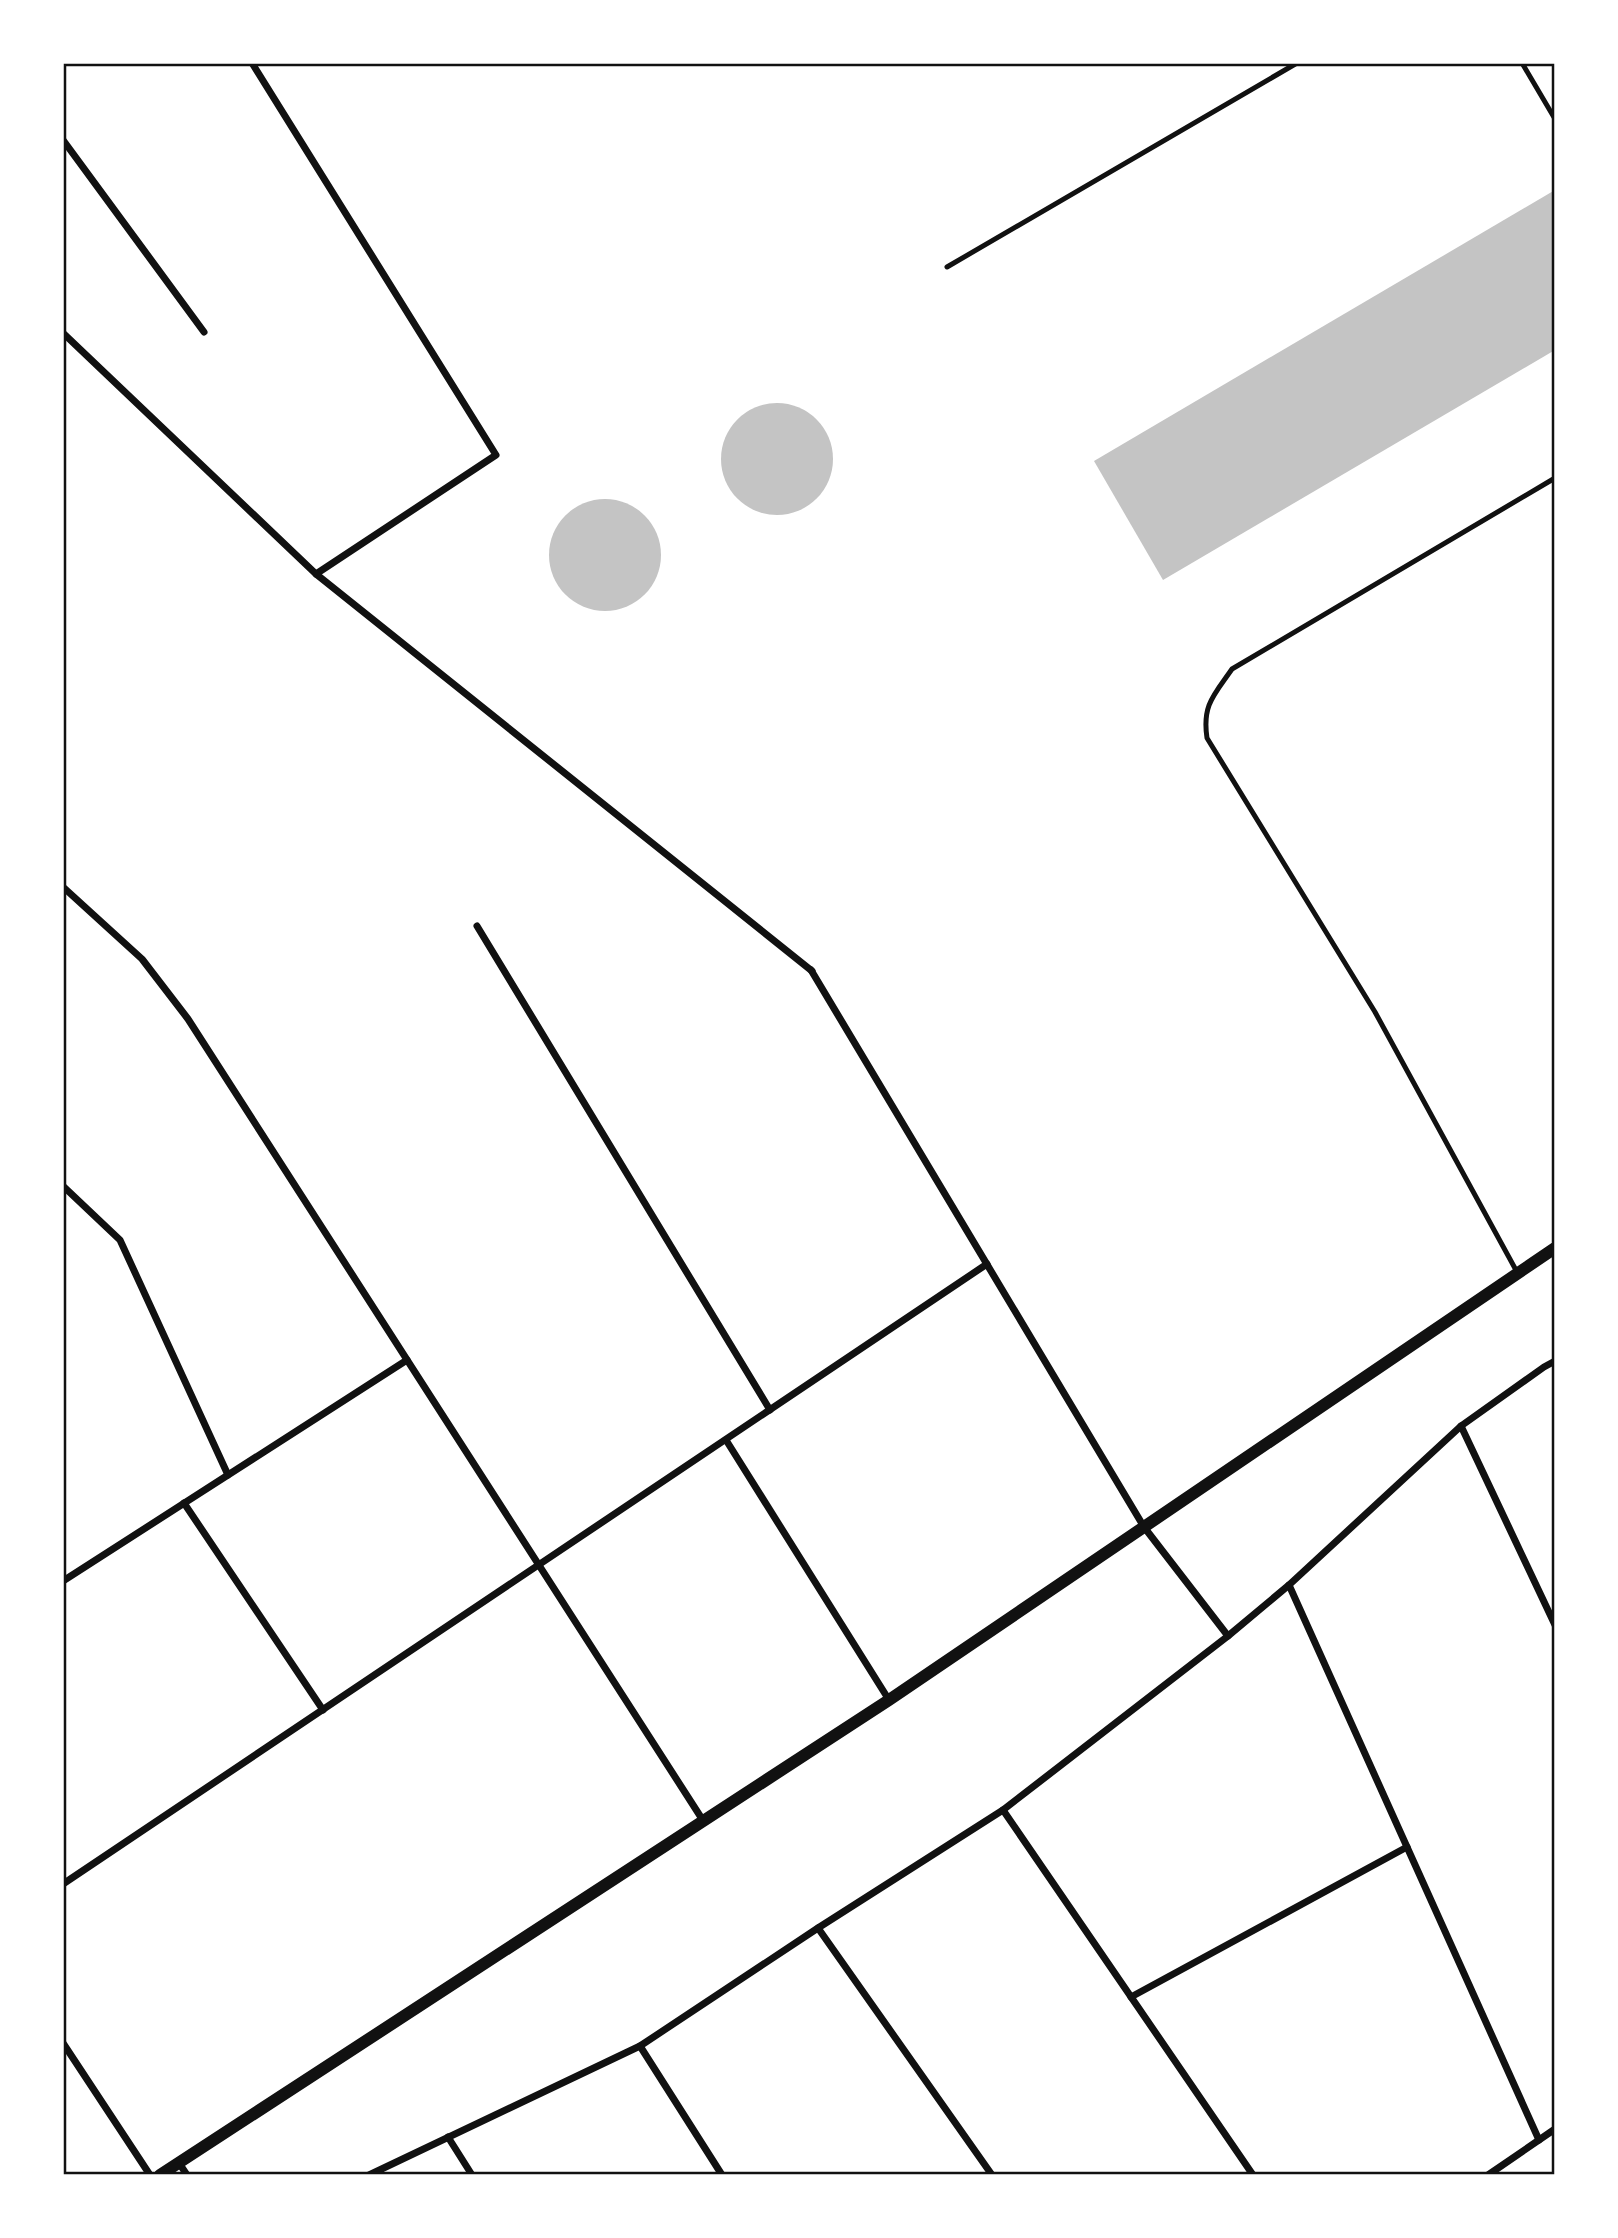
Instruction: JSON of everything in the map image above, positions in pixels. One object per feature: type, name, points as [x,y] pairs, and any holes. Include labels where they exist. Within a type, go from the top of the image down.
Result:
[{"type":"street","points":[[252,63],[496,455],[316,574]]},
{"type":"street","points":[[63,140],[204,332]]},
{"type":"street","points":[[63,333],[316,574],[812,971]]},
{"type":"street","points":[[63,887],[142,959],[188,1019],[704,1822]]},
{"type":"street","points":[[477,926],[770,1410]]},
{"type":"street","points":[[807,963],[1144,1527],[1228,1636]]},
{"type":"street","points":[[63,1186],[120,1240],[228,1475]]},
{"type":"street","points":[[160,2175],[889,1700],[1555,1248]]},
{"type":"street","points":[[63,1884],[987,1264]]},
{"type":"street","points":[[63,1581],[407,1360]]},
{"type":"street","points":[[369,2175],[640,2046],[1003,1810],[1228,1636],[1289,1585],[1461,1426],[1555,1361]]},
{"type":"street","points":[[1461,1426],[1555,1625]]},
{"type":"street","points":[[726,1440],[889,1700]]},
{"type":"street","points":[[184,1503],[323,1710]]},
{"type":"street","points":[[1289,1585],[1539,2140]]},
{"type":"street","points":[[1003,1810],[1253,2175]]},
{"type":"street","points":[[1131,1997],[1407,1847]]},
{"type":"street","points":[[818,1928],[992,2175]]},
{"type":"street","points":[[63,2043],[150,2175]]},
{"type":"street","points":[[640,2046],[722,2175]]},
{"type":"street","points":[[1488,2175],[1555,2129]]},
{"type":"street","points":[[448,2137],[472,2175]]},
{"type":"street","points":[[179,2163],[187,2175]]},
{"type":"lane","points":[[947,267],[1297,63]]},
{"type":"lane","points":[[1522,63],[1555,119]]},
{"type":"lane","points":[[1517,1272],[1374,1012],[1207,738],[1204,721],[1210,701],[1232,669],[1555,478]]},
{"type":"building","points":[[1555,190],[1555,350],[1163,580],[1094,461]]},
{"type":"building","points":[[777,403],[798,407],[817,419],[829,438],[833,459],[829,480],[817,499],[798,511],[777,515],[756,511],[737,499],[725,480],[721,459],[725,438],[737,419],[756,407]]},
{"type":"building","points":[[605,499],[627,503],[645,515],[657,533],[661,555],[657,577],[645,595],[627,607],[605,611],[583,607],[565,595],[553,577],[549,555],[553,533],[565,515],[583,503]]}]
